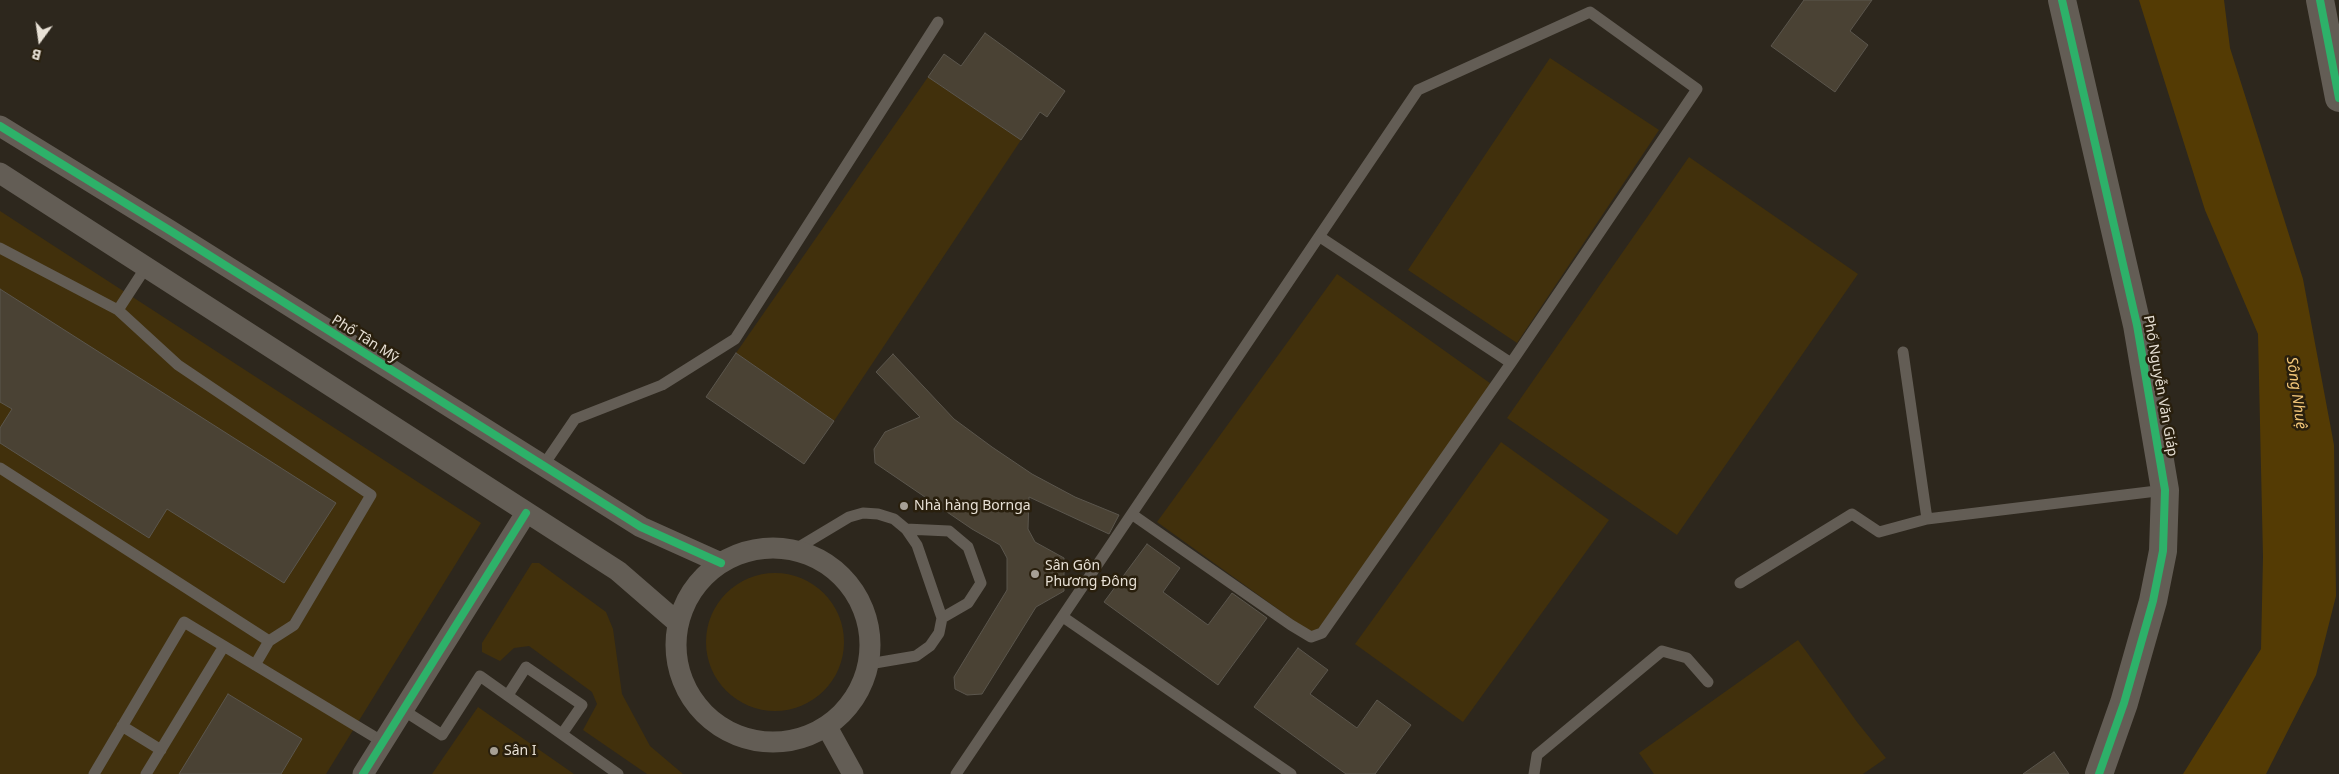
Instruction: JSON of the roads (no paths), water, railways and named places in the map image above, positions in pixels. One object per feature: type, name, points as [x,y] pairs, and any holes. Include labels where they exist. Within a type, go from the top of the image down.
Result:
[{"type":"street","name":"Phố Nguyễn Văn Giáp","points":[[2062,0],[2138,325],[2165,490],[2162,551],[2154,601],[2124,703],[2099,774]]},
{"type":"street","points":[[2320,0],[2339,98]]},
{"type":"street","name":"Phố Tân Mỹ","points":[[0,126],[169,230],[640,527],[721,563]]},
{"type":"street","points":[[0,173],[618,571],[678,623]]},
{"type":"street","points":[[363,774],[526,513]]},
{"type":"street","points":[[760,549],[794,550],[822,561],[846,580],[862,605],[870,634],[869,664],[861,689],[846,710],[827,727],[797,740],[764,742],[732,733],[705,714],[686,687],[676,656],[678,623],[687,600],[701,579],[721,563],[744,552],[760,549]]},
{"type":"street","points":[[827,727],[853,774]]},
{"type":"lane","points":[[956,774],[1418,90],[1590,12],[1697,89],[1511,363],[1322,633],[1311,637],[1291,626],[1132,514]]},
{"type":"lane","points":[[543,466],[576,419],[662,385],[735,339],[938,22]]},
{"type":"lane","points":[[1320,237],[1511,363]]},
{"type":"lane","points":[[0,248],[118,310],[178,365],[371,495],[294,625],[269,641],[255,665]]},
{"type":"lane","points":[[118,310],[146,267]]},
{"type":"lane","points":[[1903,352],[1927,519]]},
{"type":"lane","points":[[0,468],[269,641]]},
{"type":"lane","points":[[1740,583],[1852,514],[1879,532],[1927,519],[2165,490]]},
{"type":"lane","points":[[794,550],[849,517],[863,513],[878,514],[894,519],[906,529],[917,545],[942,618],[939,634],[930,646],[916,656],[869,664]]},
{"type":"lane","points":[[906,529],[949,532],[968,547],[981,583],[968,603],[942,618]]},
{"type":"lane","points":[[1063,617],[1291,774]]},
{"type":"lane","points":[[94,774],[184,622],[383,742]]},
{"type":"lane","points":[[146,774],[224,646]]},
{"type":"lane","points":[[1534,774],[1537,755],[1662,651],[1687,658],[1708,682]]},
{"type":"lane","points":[[508,695],[526,667],[582,705],[562,734]]},
{"type":"lane","points":[[403,710],[442,735],[480,676],[618,774]]},
{"type":"lane","points":[[122,726],[161,750]]},
{"type":"water","name":"Sông Nhuệ","points":[[2139,0],[2224,0],[2230,48],[2303,279],[2334,445],[2336,596],[2316,675],[2266,774],[2183,774],[2261,649],[2263,557],[2258,334],[2205,210]]},
{"type":"place","name":"Nhà hàng Bornga","points":[[904,506]]},
{"type":"place","name":"Sân Gôn Phương Đông","points":[[1035,574]]},
{"type":"place","name":"Sân I","points":[[494,751]]}]
